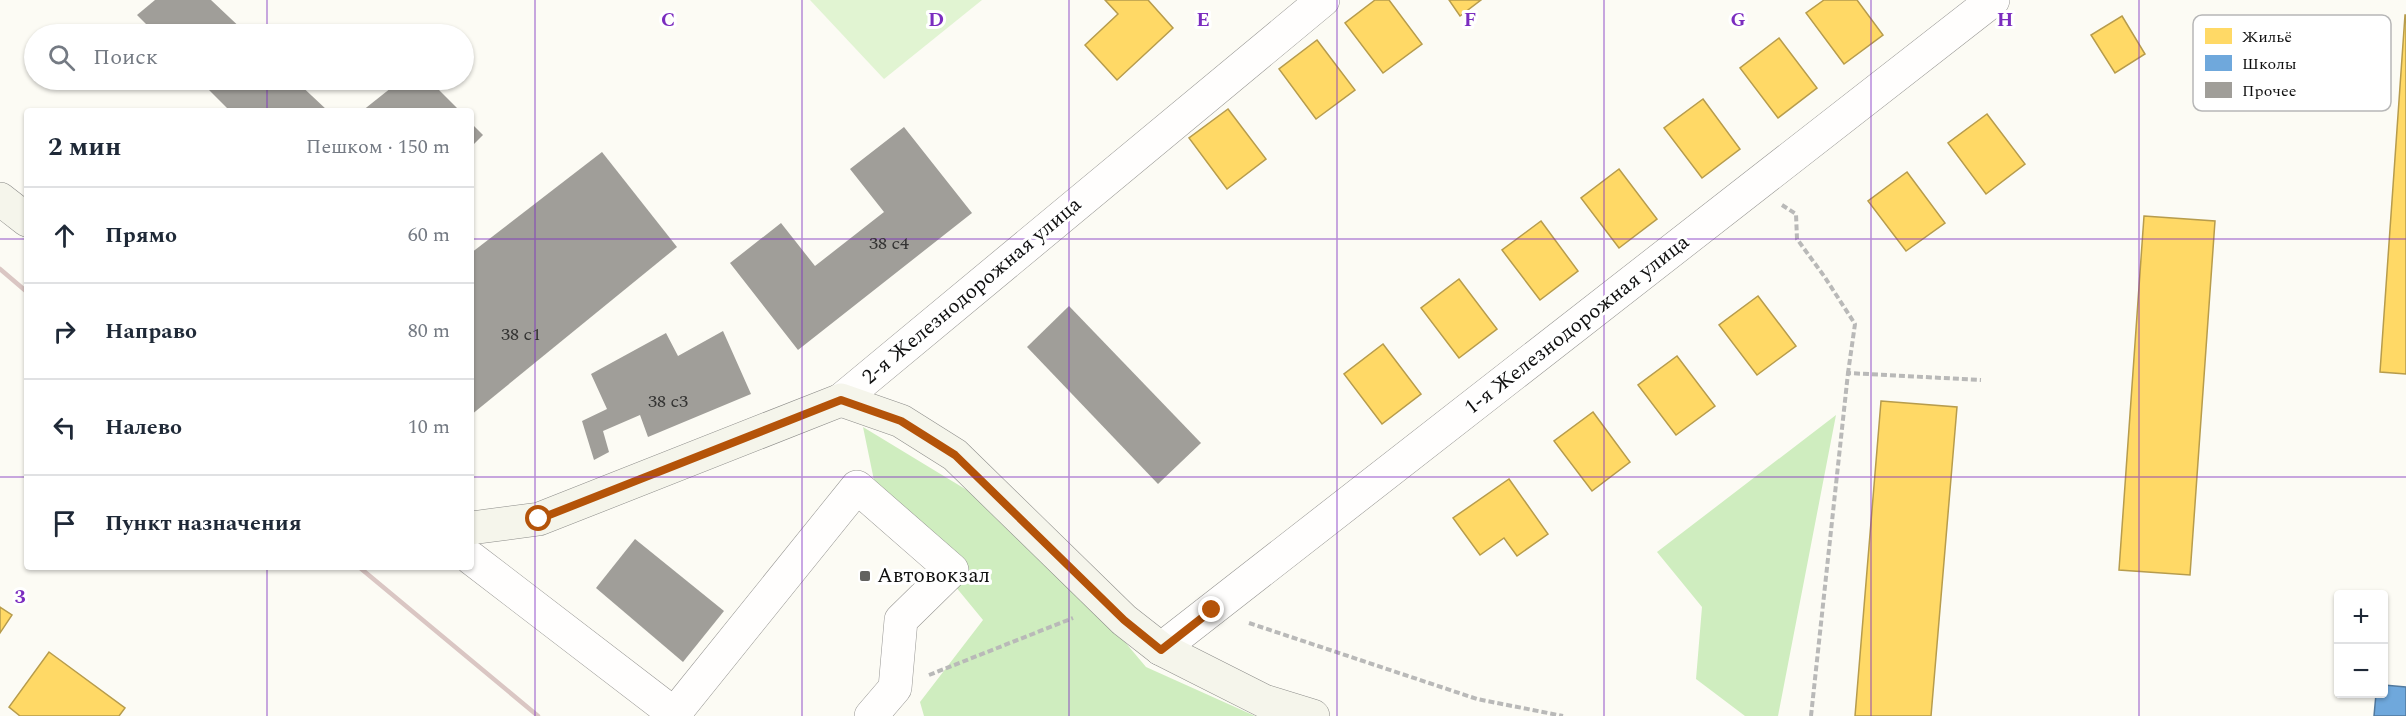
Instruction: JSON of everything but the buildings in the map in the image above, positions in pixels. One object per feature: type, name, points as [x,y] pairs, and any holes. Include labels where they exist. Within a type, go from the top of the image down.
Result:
[{"type":"street","name":"2-я Железнодорожная улица","points":[[474,528],[539,519],[841,400],[1323,0]]},
{"type":"street","name":"1-я Железнодорожная улица","points":[[1161,650],[1993,0]]},
{"type":"street","points":[[0,199],[24,218]]},
{"type":"street","points":[[841,400],[901,421],[955,455],[1108,604],[1161,650],[1264,701],[1313,716]]},
{"type":"street","points":[[474,560],[676,715],[857,487],[952,570],[902,620],[895,688],[871,716]]},
{"type":"path","points":[[1754,186],[1796,214],[1797,238],[1855,324],[1811,716]]},
{"type":"path","points":[[1848,373],[1981,380]]},
{"type":"path","points":[[895,688],[1108,604]]},
{"type":"path","points":[[1212,610],[1478,699],[1563,716]]},
{"type":"green space","points":[[810,0],[982,0],[884,79]]},
{"type":"green space","points":[[1836,415],[1778,716],[1745,716],[1696,679],[1702,607],[1657,552]]},
{"type":"green space","points":[[863,427],[980,498],[1082,591],[1146,667],[1255,716],[924,716],[920,702],[983,620],[876,490]]},
{"type":"railway","points":[[0,269],[24,289]]},
{"type":"railway","points":[[363,570],[538,716]]},
{"type":"place","name":"Автовокзал","points":[[865,576]]},
{"type":"route","points":[[539,519],[841,400],[901,421],[955,455],[1124,620],[1161,650],[1212,610]]}]
